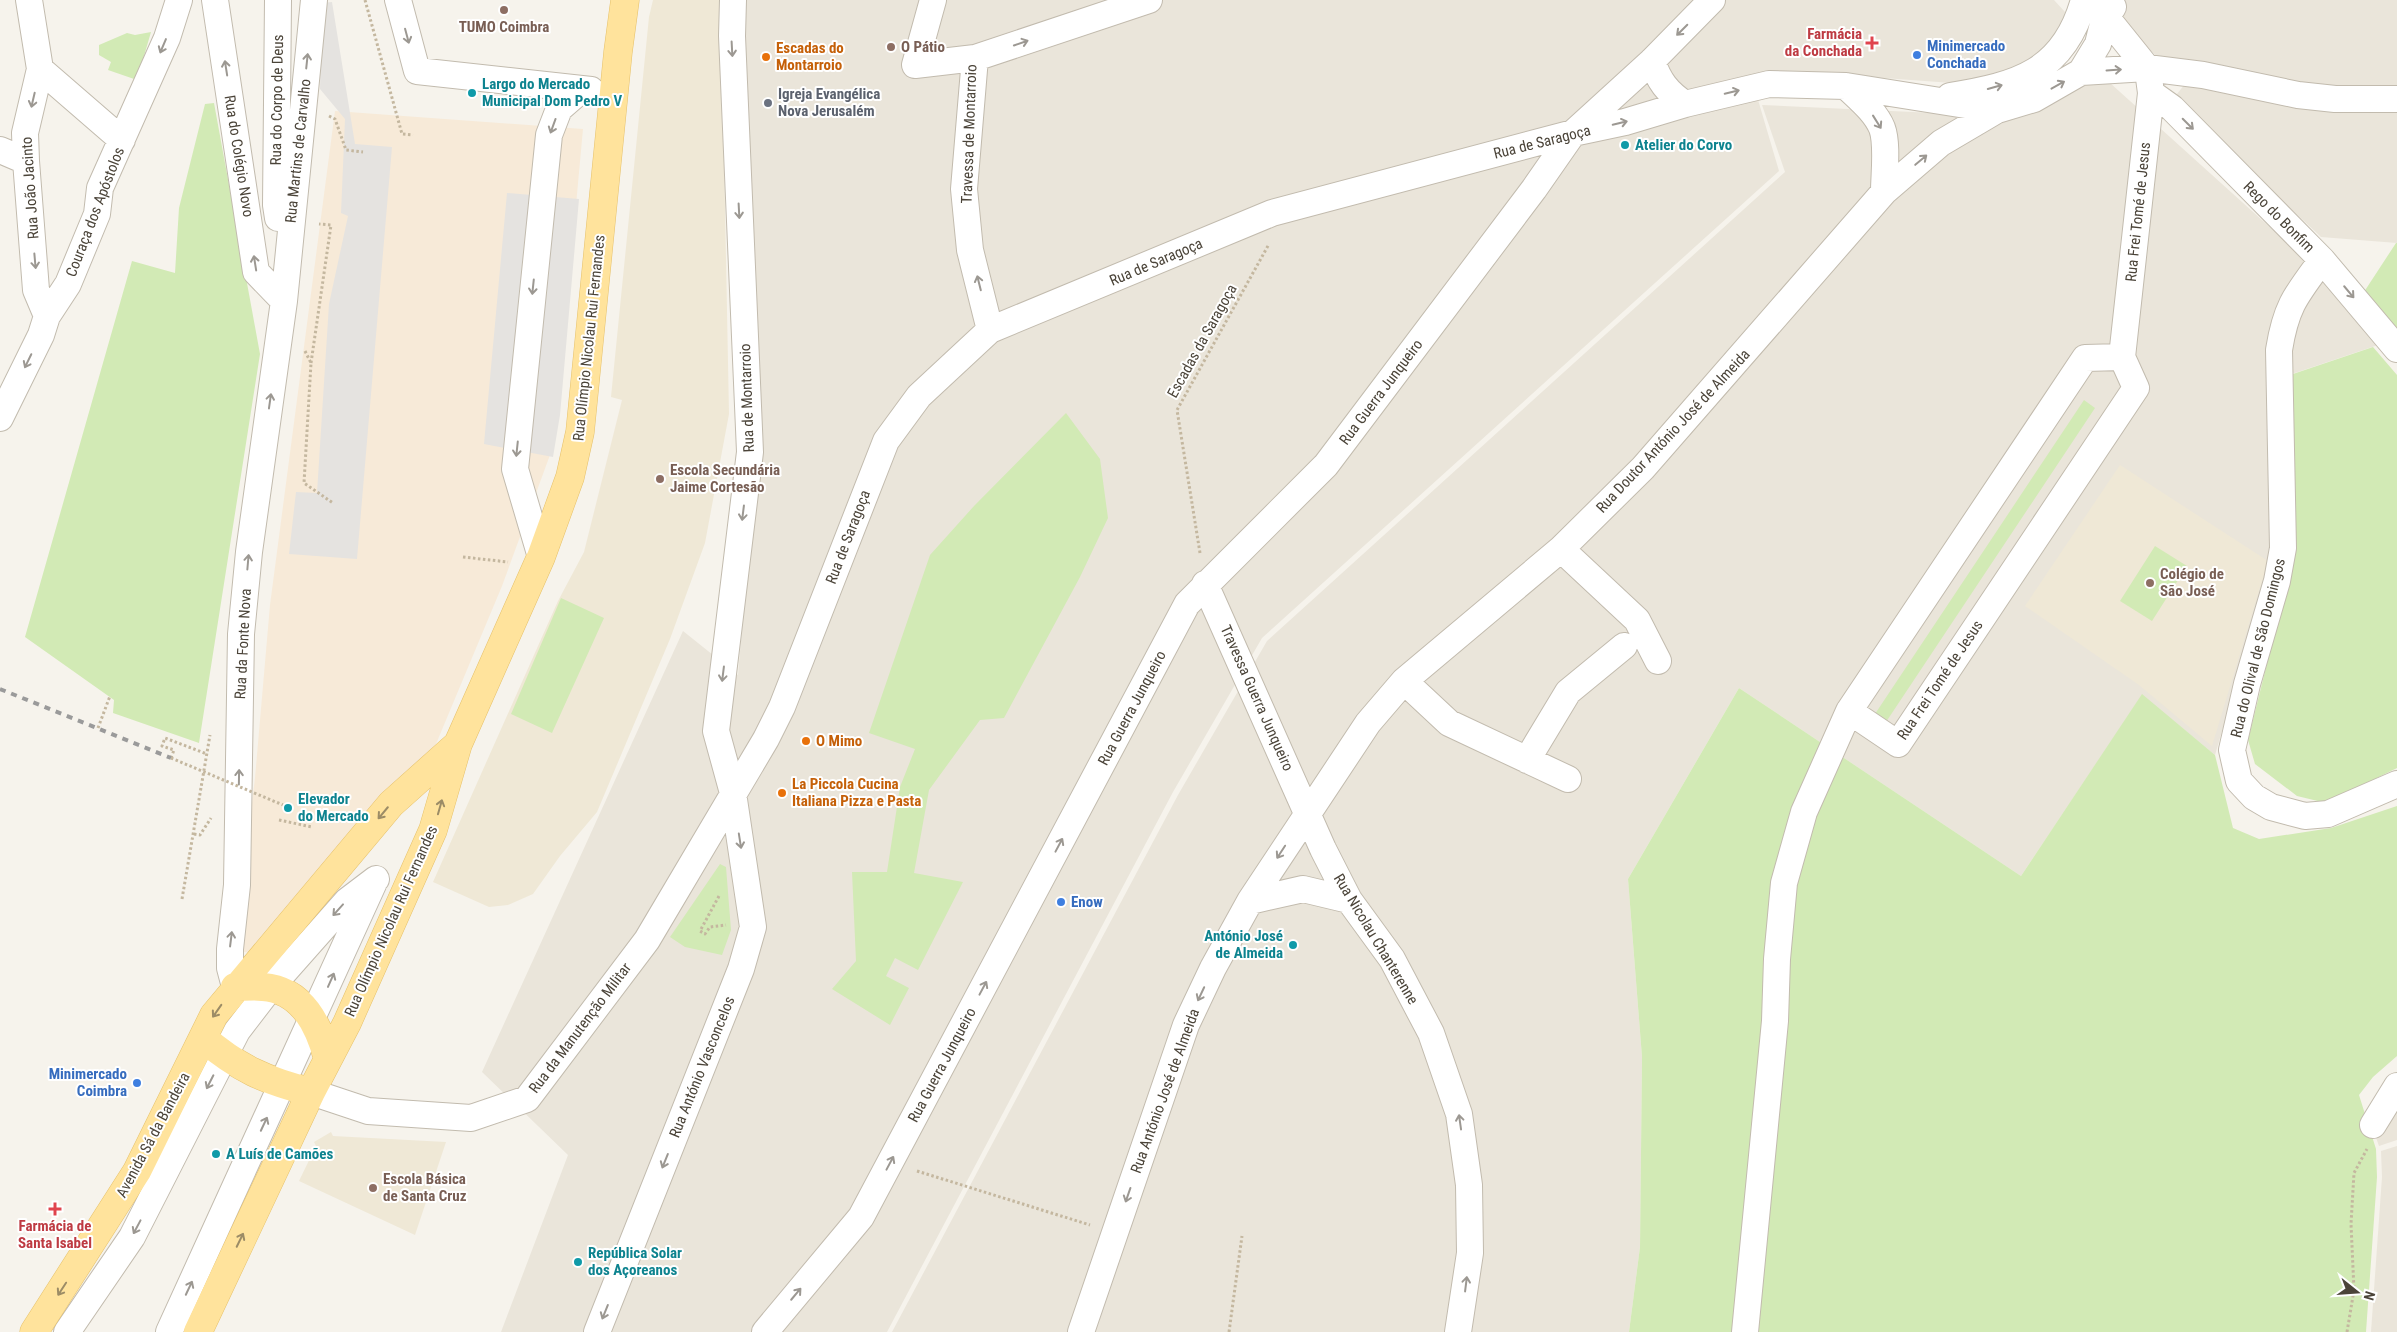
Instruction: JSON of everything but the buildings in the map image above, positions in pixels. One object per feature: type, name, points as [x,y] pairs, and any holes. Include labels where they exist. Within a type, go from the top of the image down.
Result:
[{"type":"main road","name":"Rua Olímpio Nicolau Rui Fernandes","points":[[311,1092],[347,1023],[433,830],[458,744],[528,560],[570,477],[580,432],[614,92],[626,0]]},
{"type":"main road","name":"Rua Olímpio Nicolau Rui Fernandes","points":[[235,987],[391,804],[458,744]]},
{"type":"main road","points":[[235,987],[270,988],[290,996],[306,1010],[320,1031],[328,1059]]},
{"type":"main road","name":"Avenida Sá da Bandeira","points":[[34,1332],[137,1171],[214,1015],[235,987]]},
{"type":"main road","points":[[198,1332],[311,1092],[260,1077],[224,1056],[203,1038]]},
{"type":"street","name":"Rua João Jacinto","points":[[29,0],[40,68],[25,132],[26,161],[36,290],[47,316]]},
{"type":"street","name":"Couraça dos Apóstolos","points":[[0,418],[41,335],[47,316],[72,275],[97,214],[100,188],[167,38],[179,0]]},
{"type":"street","name":"Rua do Colégio Novo","points":[[215,0],[256,272],[284,301]]},
{"type":"street","name":"Rua do Corpo de Deus","points":[[278,0],[276,205],[287,258]]},
{"type":"street","name":"Rua Martins de Carvalho","points":[[284,301],[314,0]]},
{"type":"street","points":[[398,0],[417,71],[614,92]]},
{"type":"street","name":"Rua de Montarroio","points":[[733,0],[732,36],[750,452],[716,731],[733,793]]},
{"type":"street","name":"Travessa de Montarroio","points":[[933,0],[915,65],[975,58],[964,188],[970,250],[990,330]]},
{"type":"street","points":[[975,58],[1149,0]]},
{"type":"street","points":[[1573,133],[1652,61],[1712,0]]},
{"type":"street","points":[[1930,99],[1983,90],[2026,78],[2057,54],[2077,5]]},
{"type":"street","points":[[2111,6],[2147,68]]},
{"type":"street","points":[[2081,72],[2098,44],[2111,6]]},
{"type":"street","points":[[1652,61],[1658,79],[1669,93],[1685,104]]},
{"type":"street","points":[[40,68],[122,140]]},
{"type":"street","points":[[1997,110],[2034,99],[2081,72],[2147,68],[2203,75],[2298,95],[2335,99],[2397,99]]},
{"type":"street","name":"Rua Frei Tomé de Jesus","points":[[1849,711],[1898,744],[2136,388],[2122,357],[2151,93],[2147,68]]},
{"type":"street","name":"Rua de Saragoça","points":[[733,793],[766,739],[782,707],[886,441],[919,396],[990,330],[1272,213],[1573,133],[1625,122],[1685,104],[1769,84],[1846,86],[1997,110]]},
{"type":"street","points":[[1846,86],[1867,106],[1882,128],[1885,157],[1884,192]]},
{"type":"street","points":[[528,560],[515,469],[549,135],[558,110],[582,89]]},
{"type":"street","name":"Rego do Bonfim","points":[[2151,93],[2172,108],[2322,260],[2397,349]]},
{"type":"street","name":"Rua Doutor António José de Almeida","points":[[1308,812],[1368,724],[1404,681],[1561,549],[1643,468],[1884,192],[1941,143],[1997,110]]},
{"type":"street","name":"Rua Guerra Junqueiro","points":[[765,1332],[860,1218],[1187,604],[1326,465],[1534,189],[1573,133]]},
{"type":"street","points":[[0,150],[26,161]]},
{"type":"street","name":"Rua do Olival de São Domingos","points":[[2322,260],[2293,298],[2283,324],[2279,350],[2283,548],[2277,581],[2247,684],[2232,750],[2239,781],[2254,797],[2271,807],[2291,814],[2305,816],[2328,814],[2397,784]]},
{"type":"street","name":"Rua da Fonte Nova","points":[[235,987],[230,968],[230,949],[237,886],[242,634],[249,552],[284,301]]},
{"type":"street","points":[[1745,1332],[1775,1021],[1777,959],[1784,884],[1804,812],[1849,711],[2085,358],[2122,357]]},
{"type":"street","points":[[1561,549],[1637,620],[1658,661]]},
{"type":"street","name":"Travessa Guerra Junqueiro","points":[[1205,584],[1308,812]]},
{"type":"street","points":[[1527,760],[1568,692],[1624,646]]},
{"type":"street","points":[[1404,681],[1449,723],[1568,779]]},
{"type":"street","name":"Rua da Manutenção Militar","points":[[311,1092],[368,1111],[471,1118],[527,1099],[647,940],[733,793]]},
{"type":"street","name":"Rua António Vasconcelos","points":[[597,1332],[741,969],[753,927],[733,793]]},
{"type":"street","name":"Rua Nicolau Chanterenne","points":[[1308,812],[1323,849],[1349,900],[1392,959],[1431,1033],[1459,1114],[1469,1185],[1470,1253],[1458,1332]]},
{"type":"street","name":"Rua António José de Almeida","points":[[1081,1332],[1186,1025],[1213,968],[1250,901],[1308,812]]},
{"type":"street","points":[[68,1332],[132,1237],[238,1031],[270,988],[347,901],[376,879],[169,1332]]},
{"type":"street","points":[[1250,901],[1303,889],[1349,900]]},
{"type":"street","points":[[2373,1125],[2397,1086]]},
{"type":"path","points":[[365,0],[402,134],[413,135]]},
{"type":"path","points":[[346,150],[363,152]]},
{"type":"path","points":[[316,223],[331,225],[311,363],[304,483],[333,503]]},
{"type":"path","name":"Escadas da Saragoça","points":[[1201,556],[1177,410],[1271,241]]},
{"type":"path","points":[[303,347],[311,363]]},
{"type":"path","points":[[463,557],[528,560]]},
{"type":"path","points":[[98,728],[110,696]]},
{"type":"path","points":[[182,899],[212,725]]},
{"type":"path","points":[[207,754],[165,738],[162,746],[174,750],[171,758],[283,805]]},
{"type":"path","points":[[279,820],[312,827]]},
{"type":"path","points":[[194,834],[200,835]]},
{"type":"path","points":[[720,898],[700,931],[705,934],[710,927],[728,924]]},
{"type":"path","points":[[2347,1332],[2354,1290],[2351,1224],[2354,1173],[2367,1150],[2373,1125]]},
{"type":"path","points":[[910,1169],[1091,1225]]},
{"type":"path","points":[[1228,1332],[1242,1236]]},
{"type":"shaded area","name":"Escola Secundária Jaime Cortesão","points":[[653,0],[721,0],[729,414],[705,543],[670,639],[597,812],[560,856],[533,894],[508,905],[489,907],[433,882],[558,601],[584,552],[622,400],[611,397],[649,17]]},
{"type":"shaded area","points":[[740,0],[2054,0],[2065,12],[2059,37],[2034,65],[1996,79],[1952,83],[1870,77],[1751,76],[1779,171],[1262,638],[1173,792],[887,1332],[501,1332],[568,1155],[482,1072],[683,631],[738,675],[757,454]]},
{"type":"shaded area","points":[[2099,0],[2397,0],[2397,243],[2321,237],[2173,99],[2185,84]]},
{"type":"shaded area","points":[[332,2],[355,144],[392,147],[357,559],[289,554],[296,492],[317,493],[329,304],[348,216],[341,213],[345,119],[320,89],[322,3]]},
{"type":"shaded area","points":[[2099,73],[2356,305],[2384,343],[2274,380],[2272,561],[2215,755],[2142,695],[2021,876],[1739,688],[1628,879],[1642,1057],[1640,1247],[1629,1332],[892,1332],[1178,795],[1267,641],[1785,172],[1762,105],[1999,116]]},
{"type":"shaded area","points":[[335,111],[583,129],[554,444],[502,586],[436,744],[255,953],[234,951],[255,778],[270,605]]},
{"type":"shaded area","points":[[507,193],[579,199],[560,415],[553,457],[484,444]]},
{"type":"shaded area","name":"Colégio de São José","points":[[2120,465],[2268,561],[2212,746],[2139,685],[2025,606]]},
{"type":"shaded area","points":[[2397,1094],[2397,1140],[2379,1146],[2374,1132]]},
{"type":"shaded area","name":"Escola Básica de Santa Cruz","points":[[331,1132],[333,1136],[446,1142],[415,1235],[299,1181],[316,1146],[314,1142]]},
{"type":"shaded area","points":[[2397,1146],[2397,1332],[2371,1332],[2382,1177],[2381,1151]]},
{"type":"green space","points":[[151,32],[137,80],[108,70],[111,62],[99,55],[99,45],[127,33],[135,35]]},
{"type":"green space","points":[[214,103],[260,354],[199,743],[113,713],[114,700],[25,637],[132,261],[175,273],[179,208],[205,104]]},
{"type":"green space","points":[[2397,243],[2397,334],[2362,295]]},
{"type":"green space","points":[[2373,347],[2397,375],[2397,768],[2326,803],[2297,796],[2255,764],[2248,740],[2291,567],[2290,375]]},
{"type":"green space","points":[[2084,400],[2095,408],[1886,722],[1875,714]]},
{"type":"green space","points":[[1066,413],[1100,459],[1108,518],[1080,577],[1004,718],[980,720],[929,790],[914,873],[963,882],[918,970],[895,958],[886,976],[909,988],[890,1025],[832,989],[856,961],[852,872],[887,872],[900,787],[915,749],[869,733],[930,555],[974,506]]},
{"type":"green space","points":[[2155,546],[2187,566],[2152,621],[2120,601]]},
{"type":"green space","points":[[561,598],[604,618],[552,733],[511,714]]},
{"type":"green space","points":[[1739,688],[2021,876],[2142,694],[2215,755],[2233,828],[2259,839],[2331,828],[2397,806],[2397,1056],[2373,1077],[2359,1095],[2376,1149],[2377,1177],[2366,1332],[1629,1332],[1640,1247],[1642,1057],[1628,879]]},
{"type":"green space","points":[[720,864],[726,867],[731,930],[722,955],[685,947],[670,937]]},
{"type":"railway","points":[[0,689],[171,758]]},
{"type":"place","name":"TUMO Coimbra","points":[[504,10]]},
{"type":"place","name":"Farmácia da Conchada","points":[[1872,43]]},
{"type":"place","name":"O Pátio","points":[[891,47]]},
{"type":"place","name":"Minimercado Conchada","points":[[1917,55]]},
{"type":"place","name":"Escadas do Montarroio","points":[[766,57]]},
{"type":"place","name":"Largo do Mercado Municipal Dom Pedro V","points":[[472,93]]},
{"type":"place","name":"Igreja Evangélica Nova Jerusalém","points":[[768,103]]},
{"type":"place","name":"Atelier do Corvo","points":[[1625,145]]},
{"type":"place","name":"Escola Secundária Jaime Cortesão","points":[[660,479]]},
{"type":"place","name":"Colégio de São José","points":[[2150,583]]},
{"type":"place","name":"O Mimo","points":[[806,741]]},
{"type":"place","name":"La Piccola Cucina Italiana Pizza e Pasta","points":[[782,793]]},
{"type":"place","name":"Elevador do Mercado","points":[[288,808]]},
{"type":"place","name":"Enow","points":[[1061,902]]},
{"type":"place","name":"António José de Almeida","points":[[1293,945]]},
{"type":"place","name":"Minimercado Coimbra","points":[[137,1083]]},
{"type":"place","name":"A Luís de Camões","points":[[216,1154]]},
{"type":"place","name":"Escola Básica de Santa Cruz","points":[[373,1188]]},
{"type":"place","name":"Farmácia de Santa Isabel","points":[[55,1209]]},
{"type":"place","name":"República Solar dos Açoreanos","points":[[578,1262]]}]
